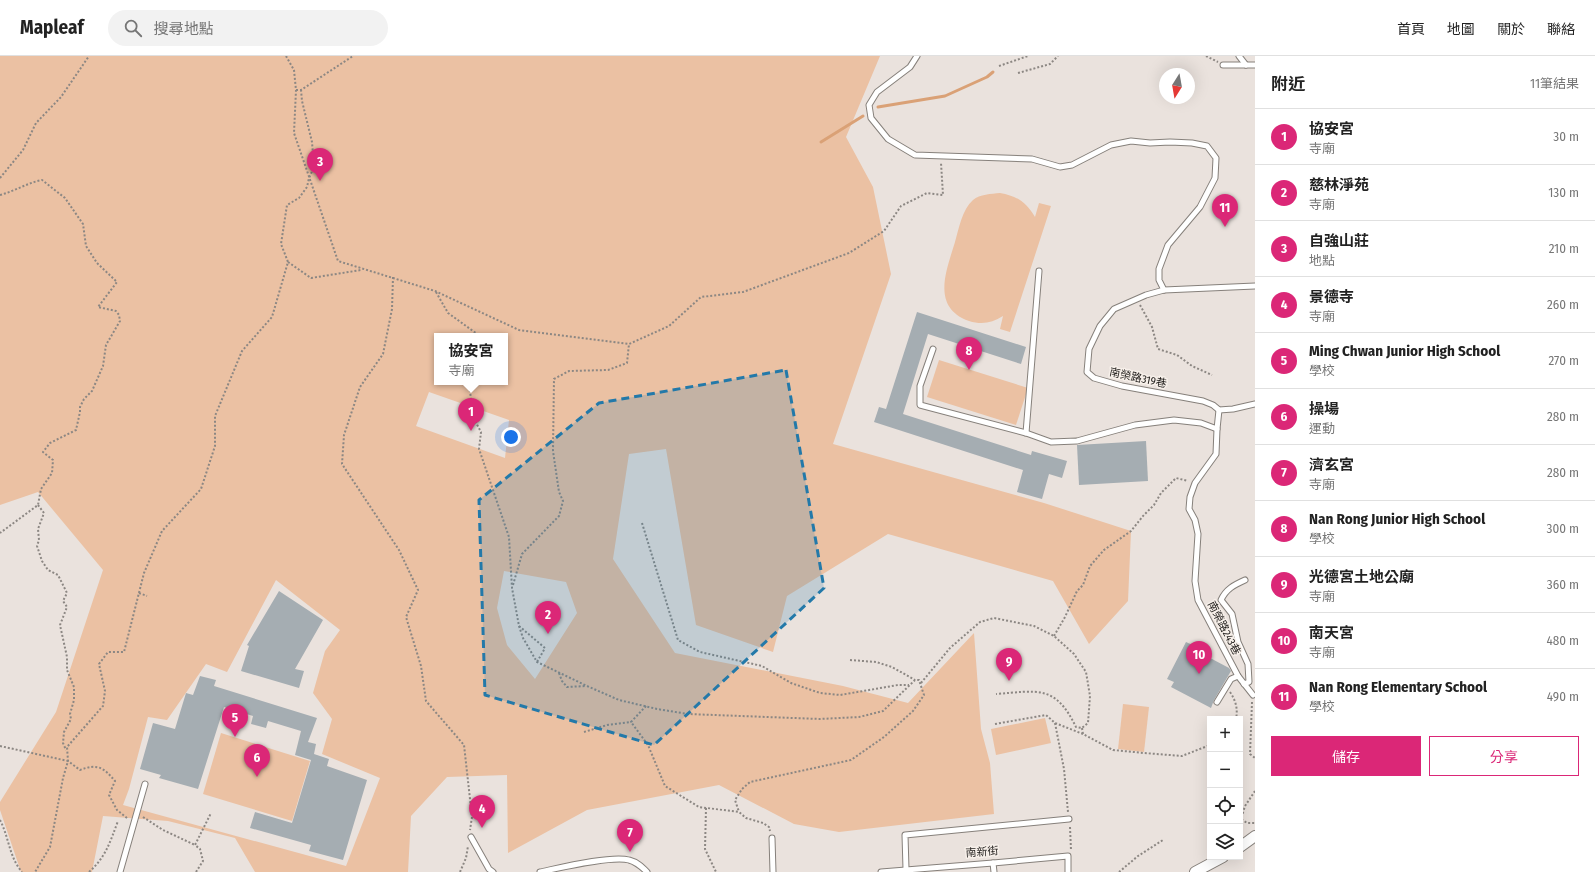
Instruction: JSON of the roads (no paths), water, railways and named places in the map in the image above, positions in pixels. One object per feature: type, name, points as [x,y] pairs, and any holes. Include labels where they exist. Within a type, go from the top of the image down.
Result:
[{"type":"street","points":[[1243,845],[1255,836]]},
{"type":"street","points":[[1196,872],[1218,860]]},
{"type":"lane","points":[[917,56],[910,67],[877,92],[869,105],[872,118],[888,139],[901,148],[915,154],[1032,159],[1060,166],[1072,165],[1111,144],[1132,141],[1150,143],[1192,143],[1207,146],[1216,158],[1215,178],[1200,207],[1168,245],[1159,269],[1159,280],[1164,290]]},
{"type":"lane","points":[[1239,56],[1246,66]]},
{"type":"lane","points":[[1224,65],[1255,66]]},
{"type":"lane","points":[[1026,433],[1039,271]]},
{"type":"lane","name":"南榮路319巷","points":[[1219,410],[1213,405],[1204,401],[1122,386],[1094,378],[1086,372],[1089,349],[1100,326],[1114,309],[1137,299],[1164,290],[1255,286]]},
{"type":"lane","points":[[933,349],[920,386],[920,404],[1026,433],[1051,442],[1077,441],[1135,425],[1174,420],[1201,423],[1217,429]]},
{"type":"lane","points":[[1219,410],[1233,409],[1255,404]]},
{"type":"lane","name":"南榮路243巷","points":[[1219,410],[1216,454],[1195,483],[1190,497],[1189,509],[1195,520],[1198,534],[1195,581],[1198,600],[1238,676],[1253,694]]},
{"type":"lane","points":[[1244,684],[1249,682],[1248,664],[1238,642],[1232,614],[1221,600],[1224,593],[1233,585],[1245,580]]},
{"type":"lane","points":[[1217,702],[1231,679],[1238,676]]},
{"type":"lane","points":[[120,872],[145,784]]},
{"type":"lane","points":[[906,869],[906,835],[1069,819]]},
{"type":"lane","points":[[471,836],[489,869],[493,872]]},
{"type":"lane","points":[[772,838],[773,872]]},
{"type":"lane","name":"南新街","points":[[882,872],[1068,856],[1068,872]]},
{"type":"lane","points":[[540,872],[603,860],[628,860],[639,864],[647,872]]},
{"type":"lane","points":[[994,863],[994,872]]},
{"type":"waterway","points":[[878,107],[945,96],[987,77],[993,72]]},
{"type":"waterway","points":[[821,142],[863,116]]},
{"type":"place","name":"自強山莊","points":[[320,181]]},
{"type":"place","name":"Nan Rong Elementary School","points":[[1225,227]]},
{"type":"place","name":"Nan Rong Junior High School","points":[[969,370]]},
{"type":"place","name":"協安宮","points":[[471,431]]},
{"type":"place","name":"慈林淨苑","points":[[548,634]]},
{"type":"place","name":"南天宮","points":[[1199,674]]},
{"type":"place","name":"光德宮土地公廟","points":[[1009,681]]},
{"type":"place","name":"Ming Chwan Junior High School","points":[[235,737]]},
{"type":"place","name":"操場","points":[[257,777]]},
{"type":"place","name":"景德寺","points":[[482,828]]},
{"type":"place","name":"濟玄宮","points":[[630,852]]}]
